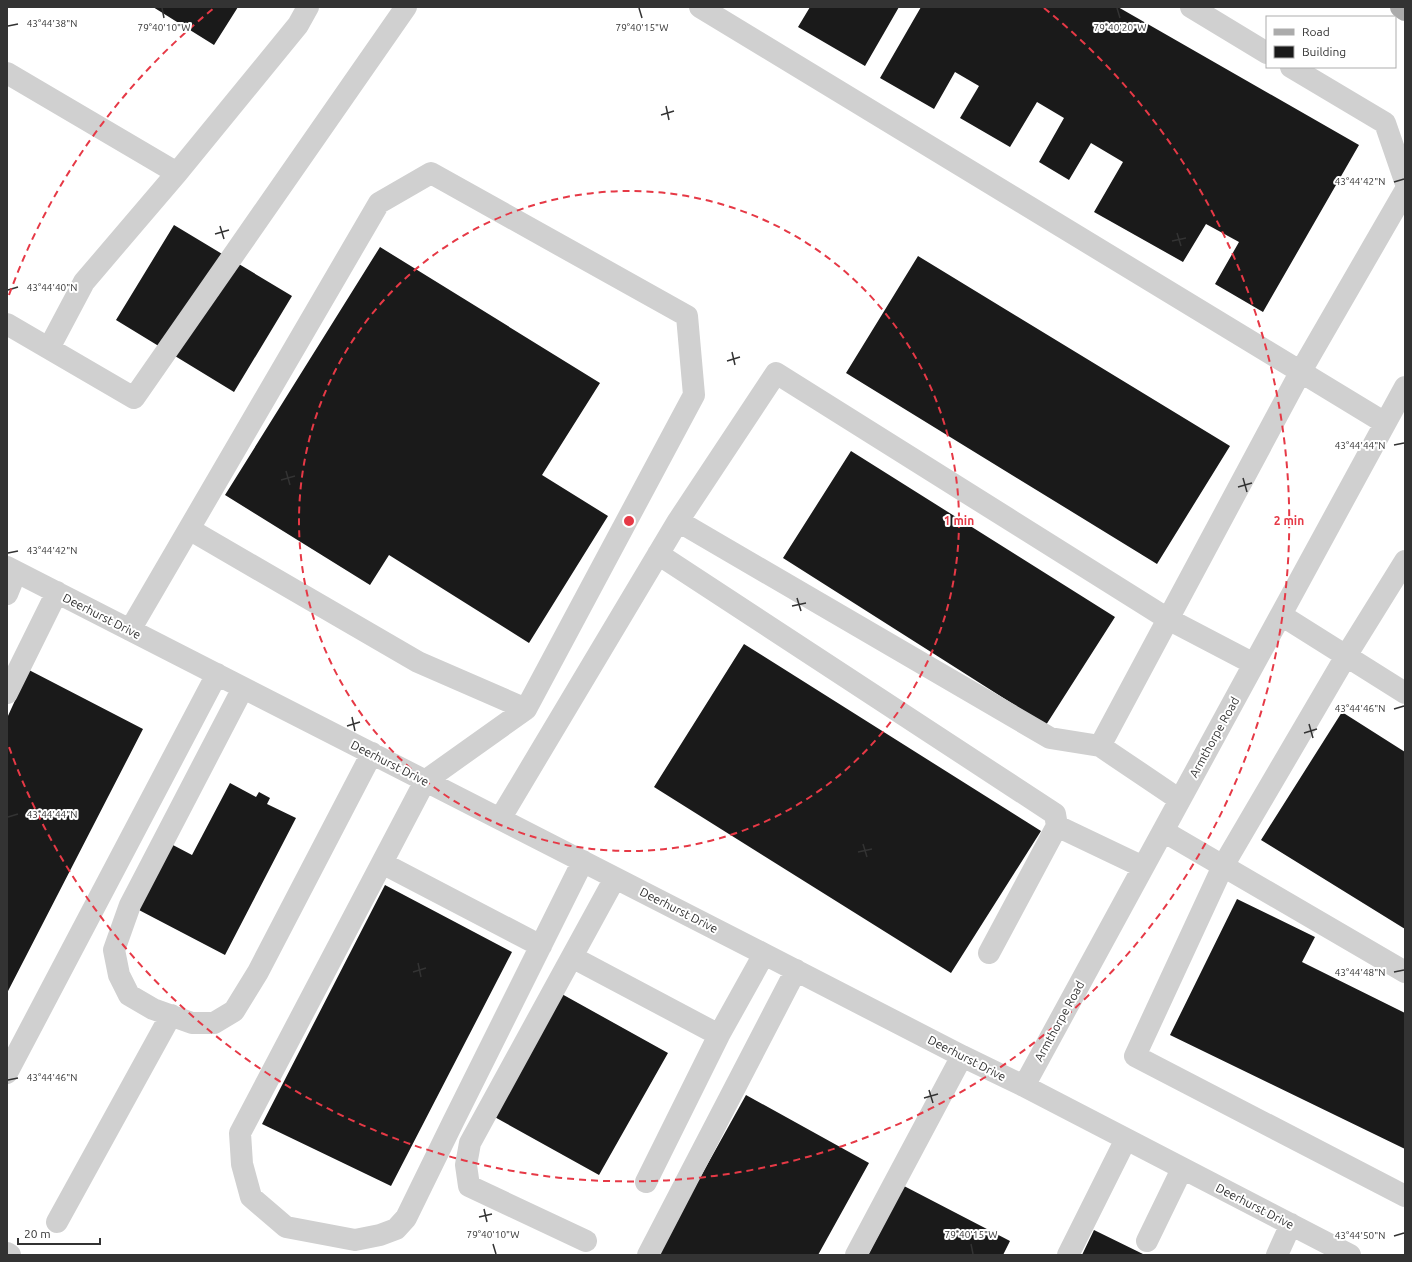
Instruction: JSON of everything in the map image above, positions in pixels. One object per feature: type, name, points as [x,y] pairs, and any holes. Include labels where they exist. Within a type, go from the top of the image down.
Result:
[{"type":"main road","points":[[1401,7],[1405,10]]},
{"type":"street","points":[[49,348],[84,282],[177,173],[298,25],[308,7]]},
{"type":"street","points":[[7,324],[134,398],[406,7]]},
{"type":"street","points":[[700,7],[1386,423]]},
{"type":"street","points":[[1191,7],[1266,52]]},
{"type":"street","points":[[1293,68],[1385,124],[1405,181]]},
{"type":"street","points":[[7,73],[177,173]]},
{"type":"street","points":[[130,630],[379,203],[431,173],[687,316],[694,395],[526,709],[425,781],[240,1133],[242,1164],[251,1197],[286,1227],[355,1240],[380,1235],[396,1229],[406,1218],[583,861]]},
{"type":"street","points":[[1100,746],[1300,371],[1405,191]]},
{"type":"street","points":[[500,819],[678,521],[776,373],[1168,619],[1254,664]]},
{"type":"street","name":"Armthorpe Road","points":[[1024,1086],[1405,387]]},
{"type":"street","points":[[678,521],[1050,738],[1100,746],[1180,800]]},
{"type":"street","points":[[189,529],[418,662],[526,709]]},
{"type":"street","points":[[658,554],[1055,814],[1057,826],[989,953]]},
{"type":"street","points":[[1405,561],[1346,656],[1223,866],[1135,1056],[1405,1196]]},
{"type":"street","points":[[7,594],[12,570]]},
{"type":"street","name":"Deerhurst Drive","points":[[12,570],[962,1056],[1024,1086],[1350,1255]]},
{"type":"street","points":[[7,693],[57,592]]},
{"type":"street","points":[[1281,615],[1405,693]]},
{"type":"street","points":[[7,1074],[217,674]]},
{"type":"street","points":[[243,688],[130,905],[114,950],[119,975],[129,994],[153,1009],[192,1023],[214,1023],[234,1011],[258,972],[372,754]]},
{"type":"street","points":[[1057,826],[1144,867]]},
{"type":"street","points":[[1163,831],[1405,972]]},
{"type":"street","points":[[382,863],[541,946]]},
{"type":"street","points":[[586,1241],[469,1186],[466,1165],[470,1143],[615,878]]},
{"type":"street","points":[[646,1182],[719,1035],[764,954]]},
{"type":"street","points":[[572,957],[719,1035]]},
{"type":"street","points":[[648,1255],[796,970]]},
{"type":"street","points":[[57,1222],[171,1015]]},
{"type":"street","points":[[856,1255],[962,1056]]},
{"type":"street","points":[[1068,1255],[1126,1140]]},
{"type":"street","points":[[1147,1240],[1182,1168]]},
{"type":"street","points":[[1277,1255],[1291,1224]]},
{"type":"building","points":[[153,7],[238,7],[214,45]]},
{"type":"building","points":[[810,7],[899,7],[865,66],[798,27]]},
{"type":"building","points":[[921,7],[1118,7],[1359,145],[1263,312],[1215,284],[1239,242],[1206,224],[1183,262],[1094,212],[1123,162],[1091,143],[1069,180],[1039,162],[1064,118],[1037,102],[1010,147],[960,118],[979,86],[955,72],[934,109],[880,78]]},
{"type":"building","points":[[174,225],[292,296],[234,392],[116,320]]},
{"type":"building","points":[[380,247],[600,383],[542,475],[608,516],[529,643],[389,555],[370,585],[225,495]]},
{"type":"building","points":[[918,256],[1230,446],[1157,564],[846,373]]},
{"type":"building","points":[[851,451],[1115,617],[1046,725],[783,558]]},
{"type":"building","points":[[744,644],[1041,831],[951,973],[654,787]]},
{"type":"building","points":[[29,670],[143,729],[7,993],[7,718]]},
{"type":"building","points":[[1342,712],[1405,752],[1405,929],[1261,840]]},
{"type":"building","points":[[230,783],[256,797],[259,792],[270,798],[267,804],[296,818],[225,955],[137,909],[171,844],[192,855]]},
{"type":"building","points":[[385,885],[512,952],[391,1186],[262,1124]]},
{"type":"building","points":[[1237,899],[1315,937],[1302,962],[1405,1013],[1405,1149],[1170,1035]]},
{"type":"building","points":[[560,993],[668,1053],[599,1175],[491,1115]]},
{"type":"building","points":[[746,1095],[869,1163],[818,1255],[657,1255]]},
{"type":"building","points":[[904,1186],[1010,1241],[1003,1255],[868,1255]]},
{"type":"building","points":[[1094,1230],[1145,1255],[1082,1255]]}]
